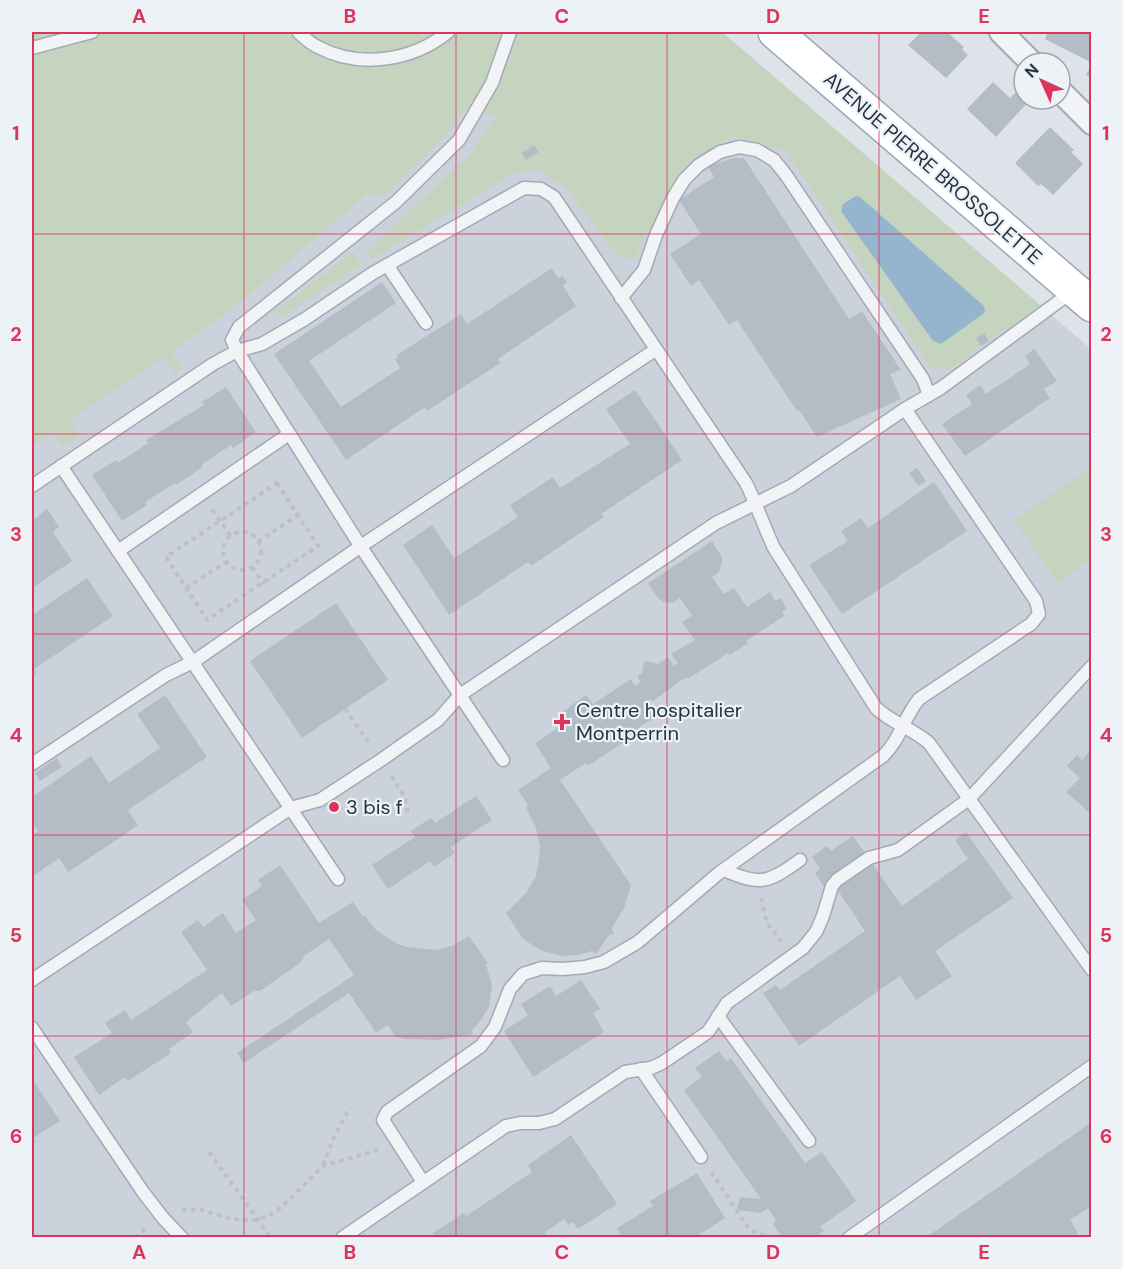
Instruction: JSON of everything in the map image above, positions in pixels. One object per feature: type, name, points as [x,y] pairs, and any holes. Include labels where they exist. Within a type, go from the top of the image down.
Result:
[{"type":"main road","name":"AVENUE PIERRE BROSSOLETTE","points":[[775,32],[1083,298]]},
{"type":"street","points":[[1001,32],[1020,51]]},
{"type":"street","points":[[1072,103],[1092,123]]},
{"type":"lane","points":[[32,48],[92,32]]},
{"type":"lane","points":[[299,33],[318,47],[350,59],[385,60],[417,51],[448,32]]},
{"type":"lane","points":[[503,760],[361,547],[232,340],[239,327],[396,202],[459,140],[492,83],[510,32]]},
{"type":"lane","points":[[621,298],[644,270],[656,235],[684,180],[699,165],[720,152],[739,147],[757,150],[774,160],[786,175],[923,379],[929,395]]},
{"type":"lane","points":[[32,486],[213,364],[237,351],[262,344],[305,319],[387,265],[524,188],[541,189],[554,197],[746,483],[774,548],[876,708],[886,718],[918,734],[929,743],[1087,953],[1092,970]]},
{"type":"lane","points":[[387,265],[426,323]]},
{"type":"lane","points":[[32,980],[291,808],[320,800],[381,760],[438,720],[460,695],[716,523],[791,486],[905,409],[1083,298]]},
{"type":"lane","points":[[32,764],[166,675],[193,662],[655,350]]},
{"type":"lane","points":[[423,1182],[383,1120],[387,1112],[481,1046],[495,1027],[510,989],[523,974],[542,968],[585,967],[604,962],[638,942],[724,870],[883,756],[892,747],[909,712],[919,699],[1031,624],[1039,614],[1035,601],[905,409]]},
{"type":"lane","points":[[118,551],[290,434]]},
{"type":"lane","points":[[61,466],[338,879]]},
{"type":"lane","points":[[342,1238],[507,1126],[555,1119],[624,1072],[651,1068],[672,1057],[708,1032],[728,1003],[803,948],[816,932],[832,886],[837,880],[869,858],[898,850],[969,799],[1092,666]]},
{"type":"lane","points":[[724,870],[746,880],[765,879],[778,876],[800,860]]},
{"type":"lane","points":[[718,1016],[809,1141]]},
{"type":"lane","points":[[32,1028],[163,1218],[182,1238]]},
{"type":"lane","points":[[849,1238],[1092,1066]]},
{"type":"lane","points":[[641,1069],[701,1157]]},
{"type":"path","points":[[277,483],[298,515],[318,546],[207,620],[166,557],[277,483]]},
{"type":"path","points":[[200,495],[231,536]]},
{"type":"path","points":[[258,542],[298,515]]},
{"type":"path","points":[[240,532],[247,533],[258,542],[261,553],[252,567],[234,569],[226,562],[223,549],[231,536],[240,532]]},
{"type":"path","points":[[186,588],[226,562]]},
{"type":"path","points":[[252,567],[278,604]]},
{"type":"path","points":[[345,709],[361,732]]},
{"type":"path","points":[[768,923],[777,934]]},
{"type":"path","points":[[135,1238],[150,1224],[183,1210],[199,1209],[230,1219],[258,1220],[274,1213],[323,1166],[333,1139],[350,1107]]},
{"type":"path","points":[[323,1166],[384,1148],[395,1141]]},
{"type":"path","points":[[209,1152],[271,1238]]},
{"type":"path","points":[[701,1157],[750,1230],[771,1238]]},
{"type":"shaded area","name":"Centre hospitalier Montperrin","points":[[32,32],[722,32],[1091,349],[1091,1237],[32,1237]]},
{"type":"green space","points":[[32,32],[722,32],[1040,305],[947,371],[932,367],[784,151],[739,137],[725,140],[684,171],[677,179],[640,246],[637,256],[628,259],[618,256],[566,189],[538,169],[512,175],[371,259],[366,253],[473,151],[496,117],[467,107],[449,132],[385,195],[368,193],[238,304],[171,352],[182,368],[175,373],[164,357],[69,420],[80,437],[62,447],[51,432],[32,446]]},
{"type":"green space","points":[[364,244],[354,254],[361,265],[280,318],[276,311]]},
{"type":"green space","points":[[1091,467],[1091,559],[1057,583],[1014,520]]},
{"type":"water","points":[[856,196],[860,197],[984,306],[983,314],[941,344],[933,341],[841,211],[843,204]]},
{"type":"building","points":[[921,32],[947,32],[964,47],[962,49],[968,55],[946,78],[908,45]]},
{"type":"building","points":[[1048,32],[1092,32],[1092,63],[1072,51],[1045,39]]},
{"type":"building","points":[[1092,64],[1092,78],[1086,75]]},
{"type":"building","points":[[993,82],[1010,98],[1012,96],[1012,111],[1020,111],[996,137],[967,109]]},
{"type":"building","points":[[1050,127],[1074,150],[1071,152],[1083,164],[1053,195],[1041,184],[1038,186],[1015,163]]},
{"type":"building","points":[[534,145],[539,152],[526,160],[522,153]]},
{"type":"building","points":[[733,158],[744,158],[849,319],[862,311],[901,370],[890,374],[901,399],[817,437],[799,410],[797,411],[737,320],[729,325],[699,280],[691,286],[670,254],[701,234],[679,200],[714,177],[708,167]]},
{"type":"building","points":[[552,268],[558,278],[563,276],[567,283],[563,286],[576,306],[498,359],[500,363],[427,411],[425,407],[346,460],[274,354],[382,282],[396,303],[309,361],[341,407],[400,368],[395,359],[397,355],[461,314],[467,324]]},
{"type":"building","points":[[984,333],[989,341],[981,346],[976,338]]},
{"type":"building","points":[[1034,349],[1057,381],[1044,389],[1050,398],[965,456],[942,424],[972,404],[966,395],[980,385],[986,394],[1030,364],[1025,356]]},
{"type":"building","points":[[226,387],[256,432],[233,448],[231,445],[176,485],[175,483],[145,502],[147,505],[122,521],[92,475],[116,460],[118,463],[148,443],[146,440],[204,405],[202,402]]},
{"type":"building","points":[[635,390],[682,460],[601,514],[604,517],[531,566],[528,562],[449,615],[403,545],[432,525],[454,558],[518,517],[510,505],[553,477],[560,488],[630,444],[606,409]]},
{"type":"building","points":[[917,468],[926,481],[918,486],[909,473]]},
{"type":"building","points":[[934,482],[967,531],[842,614],[809,565],[848,541],[841,531],[861,518],[868,528]]},
{"type":"building","points":[[47,509],[59,527],[53,532],[72,561],[32,588],[32,521]]},
{"type":"building","points":[[712,541],[722,557],[722,562],[719,572],[712,577],[724,594],[734,588],[747,607],[770,592],[775,601],[780,598],[787,609],[782,612],[784,616],[746,641],[748,643],[730,655],[728,653],[688,679],[686,677],[653,701],[651,699],[646,702],[655,717],[628,735],[630,738],[588,766],[586,763],[560,780],[631,885],[624,908],[612,928],[614,934],[609,935],[596,954],[592,951],[563,956],[542,951],[523,939],[506,913],[527,892],[536,876],[540,846],[536,828],[526,807],[528,805],[518,790],[551,768],[535,743],[567,722],[561,713],[586,695],[593,704],[631,679],[635,686],[641,682],[637,676],[642,673],[644,661],[658,664],[668,657],[674,666],[678,663],[671,654],[695,640],[682,622],[692,616],[680,598],[672,603],[663,602],[648,583]]},
{"type":"building","points":[[87,578],[113,616],[34,669],[36,673],[32,676],[32,615]]},
{"type":"building","points":[[336,603],[388,680],[302,738],[250,661]]},
{"type":"building","points":[[165,695],[207,757],[128,810],[138,825],[124,835],[68,872],[59,858],[32,877],[32,836],[38,831],[32,822],[32,797],[91,756],[109,783],[160,748],[137,714]]},
{"type":"building","points":[[1092,749],[1092,815],[1066,792],[1080,778],[1067,766],[1077,755],[1082,760]]},
{"type":"building","points":[[57,758],[62,767],[40,781],[35,773]]},
{"type":"building","points":[[476,796],[492,820],[451,847],[455,853],[434,867],[430,861],[388,889],[372,865],[415,837],[411,831],[431,818],[435,823]]},
{"type":"building","points":[[966,832],[1013,898],[935,951],[952,976],[916,1000],[900,976],[799,1046],[763,993],[776,985],[780,990],[865,931],[837,889],[829,894],[815,873],[820,869],[812,857],[827,846],[831,851],[853,836],[902,906],[968,859],[955,840]]},
{"type":"building","points":[[280,865],[319,923],[353,902],[376,930],[407,947],[436,950],[454,945],[469,936],[488,963],[486,965],[492,985],[489,1007],[472,1030],[473,1034],[438,1040],[404,1039],[396,1037],[388,1025],[376,1033],[349,993],[244,1063],[237,1053],[354,975],[329,939],[260,991],[254,991],[231,1006],[222,993],[186,1022],[193,1032],[169,1049],[171,1053],[128,1081],[125,1077],[99,1095],[74,1057],[112,1033],[105,1023],[125,1010],[131,1020],[207,970],[181,932],[198,920],[203,927],[223,913],[236,933],[256,920],[242,900],[262,886],[258,880]]},
{"type":"building","points":[[581,980],[600,1009],[593,1013],[604,1032],[533,1077],[504,1031],[528,1015],[521,1004],[550,986],[556,996]]},
{"type":"building","points":[[719,1051],[726,1061],[731,1058],[805,1163],[822,1152],[856,1201],[820,1227],[824,1231],[815,1238],[783,1238],[773,1224],[776,1221],[768,1208],[761,1213],[737,1210],[740,1197],[761,1199],[684,1090],[702,1077],[695,1068]]},
{"type":"building","points":[[35,1083],[60,1121],[33,1138],[36,1142],[32,1145],[32,1086]]},
{"type":"building","points":[[1092,1122],[1092,1209],[1090,1207],[1070,1220],[1078,1233],[1071,1238],[925,1238]]},
{"type":"building","points":[[571,1135],[617,1204],[578,1229],[573,1222],[568,1225],[564,1219],[545,1232],[549,1238],[541,1238],[540,1235],[537,1238],[437,1238],[433,1233],[464,1213],[466,1216],[532,1172],[528,1165]]},
{"type":"building","points":[[697,1173],[725,1218],[697,1236],[698,1238],[623,1238],[617,1228],[653,1206],[650,1201]]},
{"type":"place","name":"Centre hospitalier Montperrin","points":[[562,722]]},
{"type":"place","name":"3 bis f","points":[[334,807]]}]
